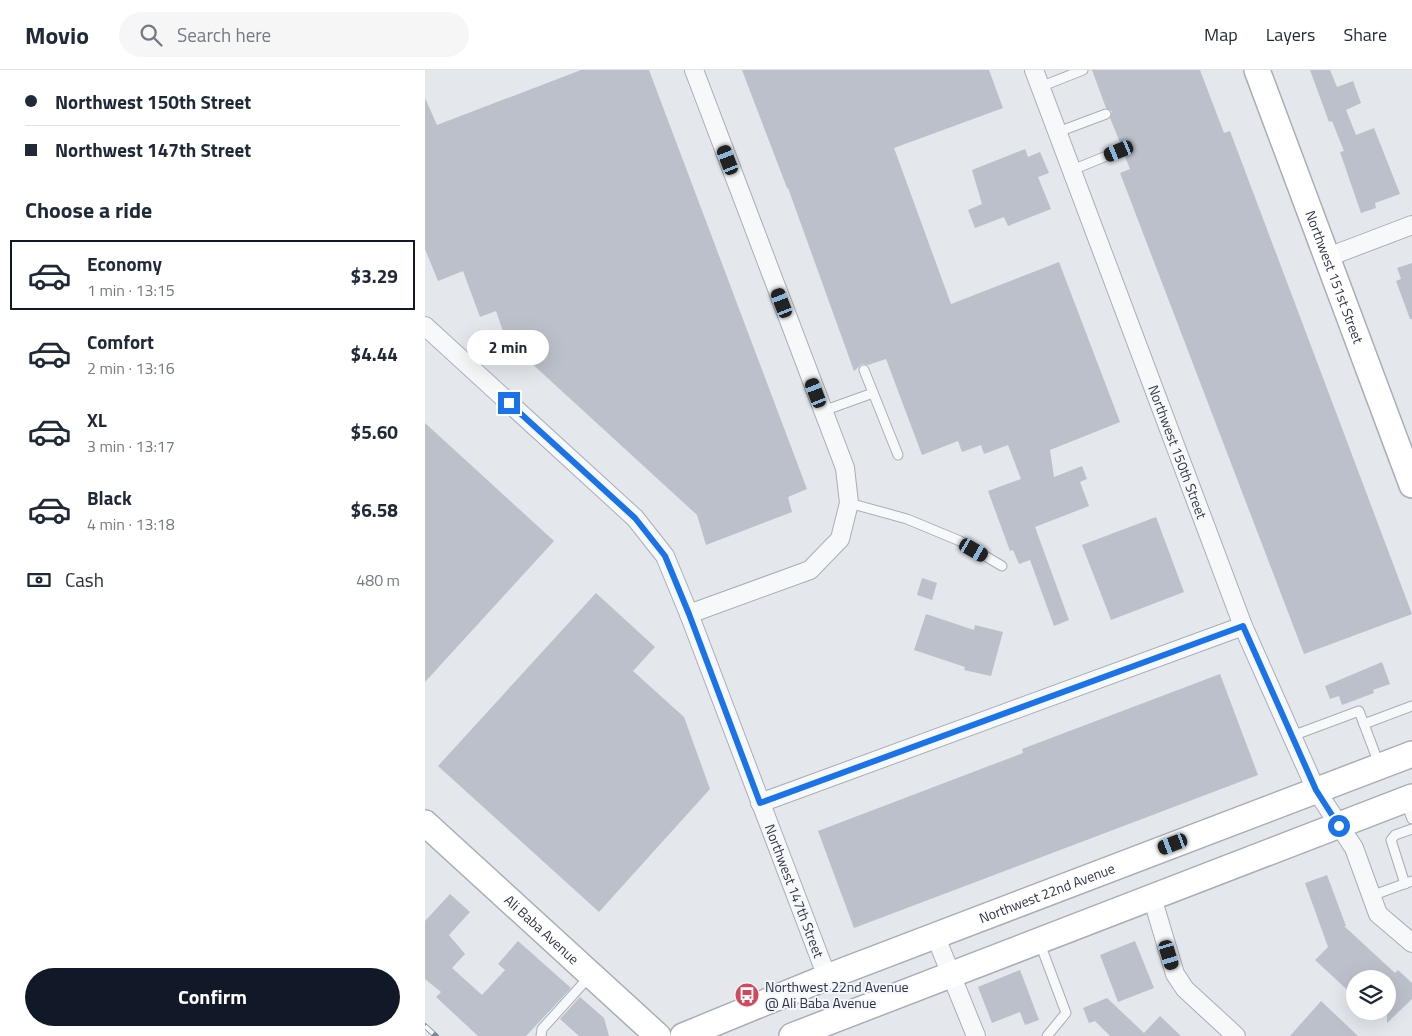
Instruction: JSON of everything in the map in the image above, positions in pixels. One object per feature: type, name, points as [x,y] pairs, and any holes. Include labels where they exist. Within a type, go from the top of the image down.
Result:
[{"type":"main road","name":"Northwest 151st Street","points":[[1257,70],[1412,485]]},
{"type":"main road","name":"Northwest 22nd Avenue","points":[[683,1036],[935,935],[1412,754]]},
{"type":"main road","points":[[792,1036],[1339,826],[1409,806]]},
{"type":"main road","name":"Ali Baba Avenue","points":[[425,823],[659,1036]]},
{"type":"street","points":[[689,614],[810,570],[840,539],[849,503],[845,468],[694,70]]},
{"type":"street","name":"Northwest 150th Street","points":[[1034,70],[1243,626],[1316,790],[1354,848],[1378,914],[1412,943]]},
{"type":"street","points":[[1328,257],[1412,225]]},
{"type":"street","name":"Northwest 147th Street","points":[[425,326],[635,518],[665,556],[689,614],[827,977]]},
{"type":"street","points":[[760,803],[1243,626]]},
{"type":"street","points":[[1152,898],[1175,974],[1185,989],[1237,1036]]},
{"type":"street","points":[[935,935],[976,1036]]},
{"type":"lane","points":[[1040,87],[1083,70]]},
{"type":"lane","points":[[1057,132],[1106,114]]},
{"type":"lane","points":[[1072,170],[1119,151]]},
{"type":"lane","points":[[864,370],[897,455]]},
{"type":"lane","points":[[823,411],[873,393]]},
{"type":"lane","points":[[849,503],[907,519],[960,541],[1002,566]]},
{"type":"lane","points":[[1364,724],[1412,706]]},
{"type":"lane","points":[[1292,736],[1359,711],[1379,766]]},
{"type":"lane","points":[[1371,896],[1409,882],[1391,840],[1395,836],[1412,829]]},
{"type":"lane","points":[[1039,941],[1066,1013],[1047,1036]]},
{"type":"lane","points":[[541,1036],[542,1029],[591,975]]},
{"type":"building","points":[[581,70],[649,70],[807,489],[788,497],[792,512],[706,545],[697,515],[506,340],[496,311],[480,317],[463,271],[438,281],[425,249],[425,98],[437,125]]},
{"type":"building","points":[[742,70],[989,70],[1003,108],[894,148],[951,304],[1059,262],[1120,422],[1050,450],[1054,477],[1082,466],[1087,479],[1080,482],[1089,506],[1035,527],[1069,620],[1054,626],[1030,560],[1019,564],[1013,550],[1010,551],[988,491],[1021,479],[1008,445],[984,454],[981,445],[962,452],[958,441],[922,455],[886,359],[868,365],[862,364],[854,371],[788,188]]},
{"type":"building","points":[[1092,70],[1200,70],[1224,133],[1230,131],[1412,614],[1304,654],[1120,173],[1130,169],[1124,154],[1125,149],[1121,145],[1110,118],[1112,111],[1106,108]]},
{"type":"building","points":[[1310,70],[1330,70],[1337,87],[1353,81],[1361,103],[1346,110],[1356,135],[1374,128],[1400,194],[1375,203],[1376,208],[1361,213],[1340,152],[1344,151],[1332,121],[1329,122]]},
{"type":"building","points":[[1025,149],[1028,157],[1040,152],[1049,173],[1038,177],[1051,209],[1008,226],[1004,217],[975,228],[968,210],[982,204],[972,170]]},
{"type":"building","points":[[1412,263],[1412,319],[1410,319],[1396,281],[1401,279],[1397,268]]},
{"type":"building","points":[[425,423],[554,541],[425,682]]},
{"type":"building","points":[[1156,517],[1184,592],[1111,620],[1082,545]]},
{"type":"building","points":[[922,578],[937,583],[932,600],[917,595]]},
{"type":"building","points":[[596,593],[655,647],[633,671],[684,717],[710,789],[599,912],[438,766]]},
{"type":"building","points":[[926,614],[974,630],[975,625],[1003,632],[991,676],[964,670],[965,667],[914,650]]},
{"type":"building","points":[[1382,662],[1390,684],[1373,690],[1374,693],[1342,705],[1339,696],[1330,699],[1325,686]]},
{"type":"building","points":[[1220,674],[1258,775],[854,928],[818,831],[1023,753],[1022,749]]},
{"type":"building","points":[[1327,875],[1346,926],[1344,926],[1392,970],[1346,970],[1346,989],[1315,960],[1328,947],[1305,883]]},
{"type":"building","points":[[450,894],[470,912],[449,935],[465,954],[452,968],[482,995],[505,970],[498,964],[518,941],[571,988],[526,1036],[478,1036],[436,997],[441,992],[425,979],[425,921]]},
{"type":"building","points":[[1135,941],[1154,988],[1118,1002],[1100,955]]},
{"type":"building","points":[[1020,970],[1039,1020],[1025,1025],[1020,1012],[992,1023],[978,987]]},
{"type":"building","points":[[1398,970],[1412,983],[1412,999],[1396,1014],[1396,972]]},
{"type":"building","points":[[580,997],[604,1018],[609,1036],[579,1036],[560,1019]]},
{"type":"building","points":[[1107,998],[1144,1033],[1160,1016],[1181,1036],[1110,1036],[1095,1021],[1089,1023],[1083,1008]]},
{"type":"building","points":[[1321,1001],[1358,1036],[1290,1036]]},
{"type":"railway","points":[[425,1026],[436,1036]]},
{"type":"place","name":"Northwest 22nd Avenue @ Ali Baba Avenue","points":[[747,995]]},
{"type":"route","points":[[509,403],[635,518],[665,556],[689,614],[760,803],[1243,626],[1316,790],[1339,826]]}]
